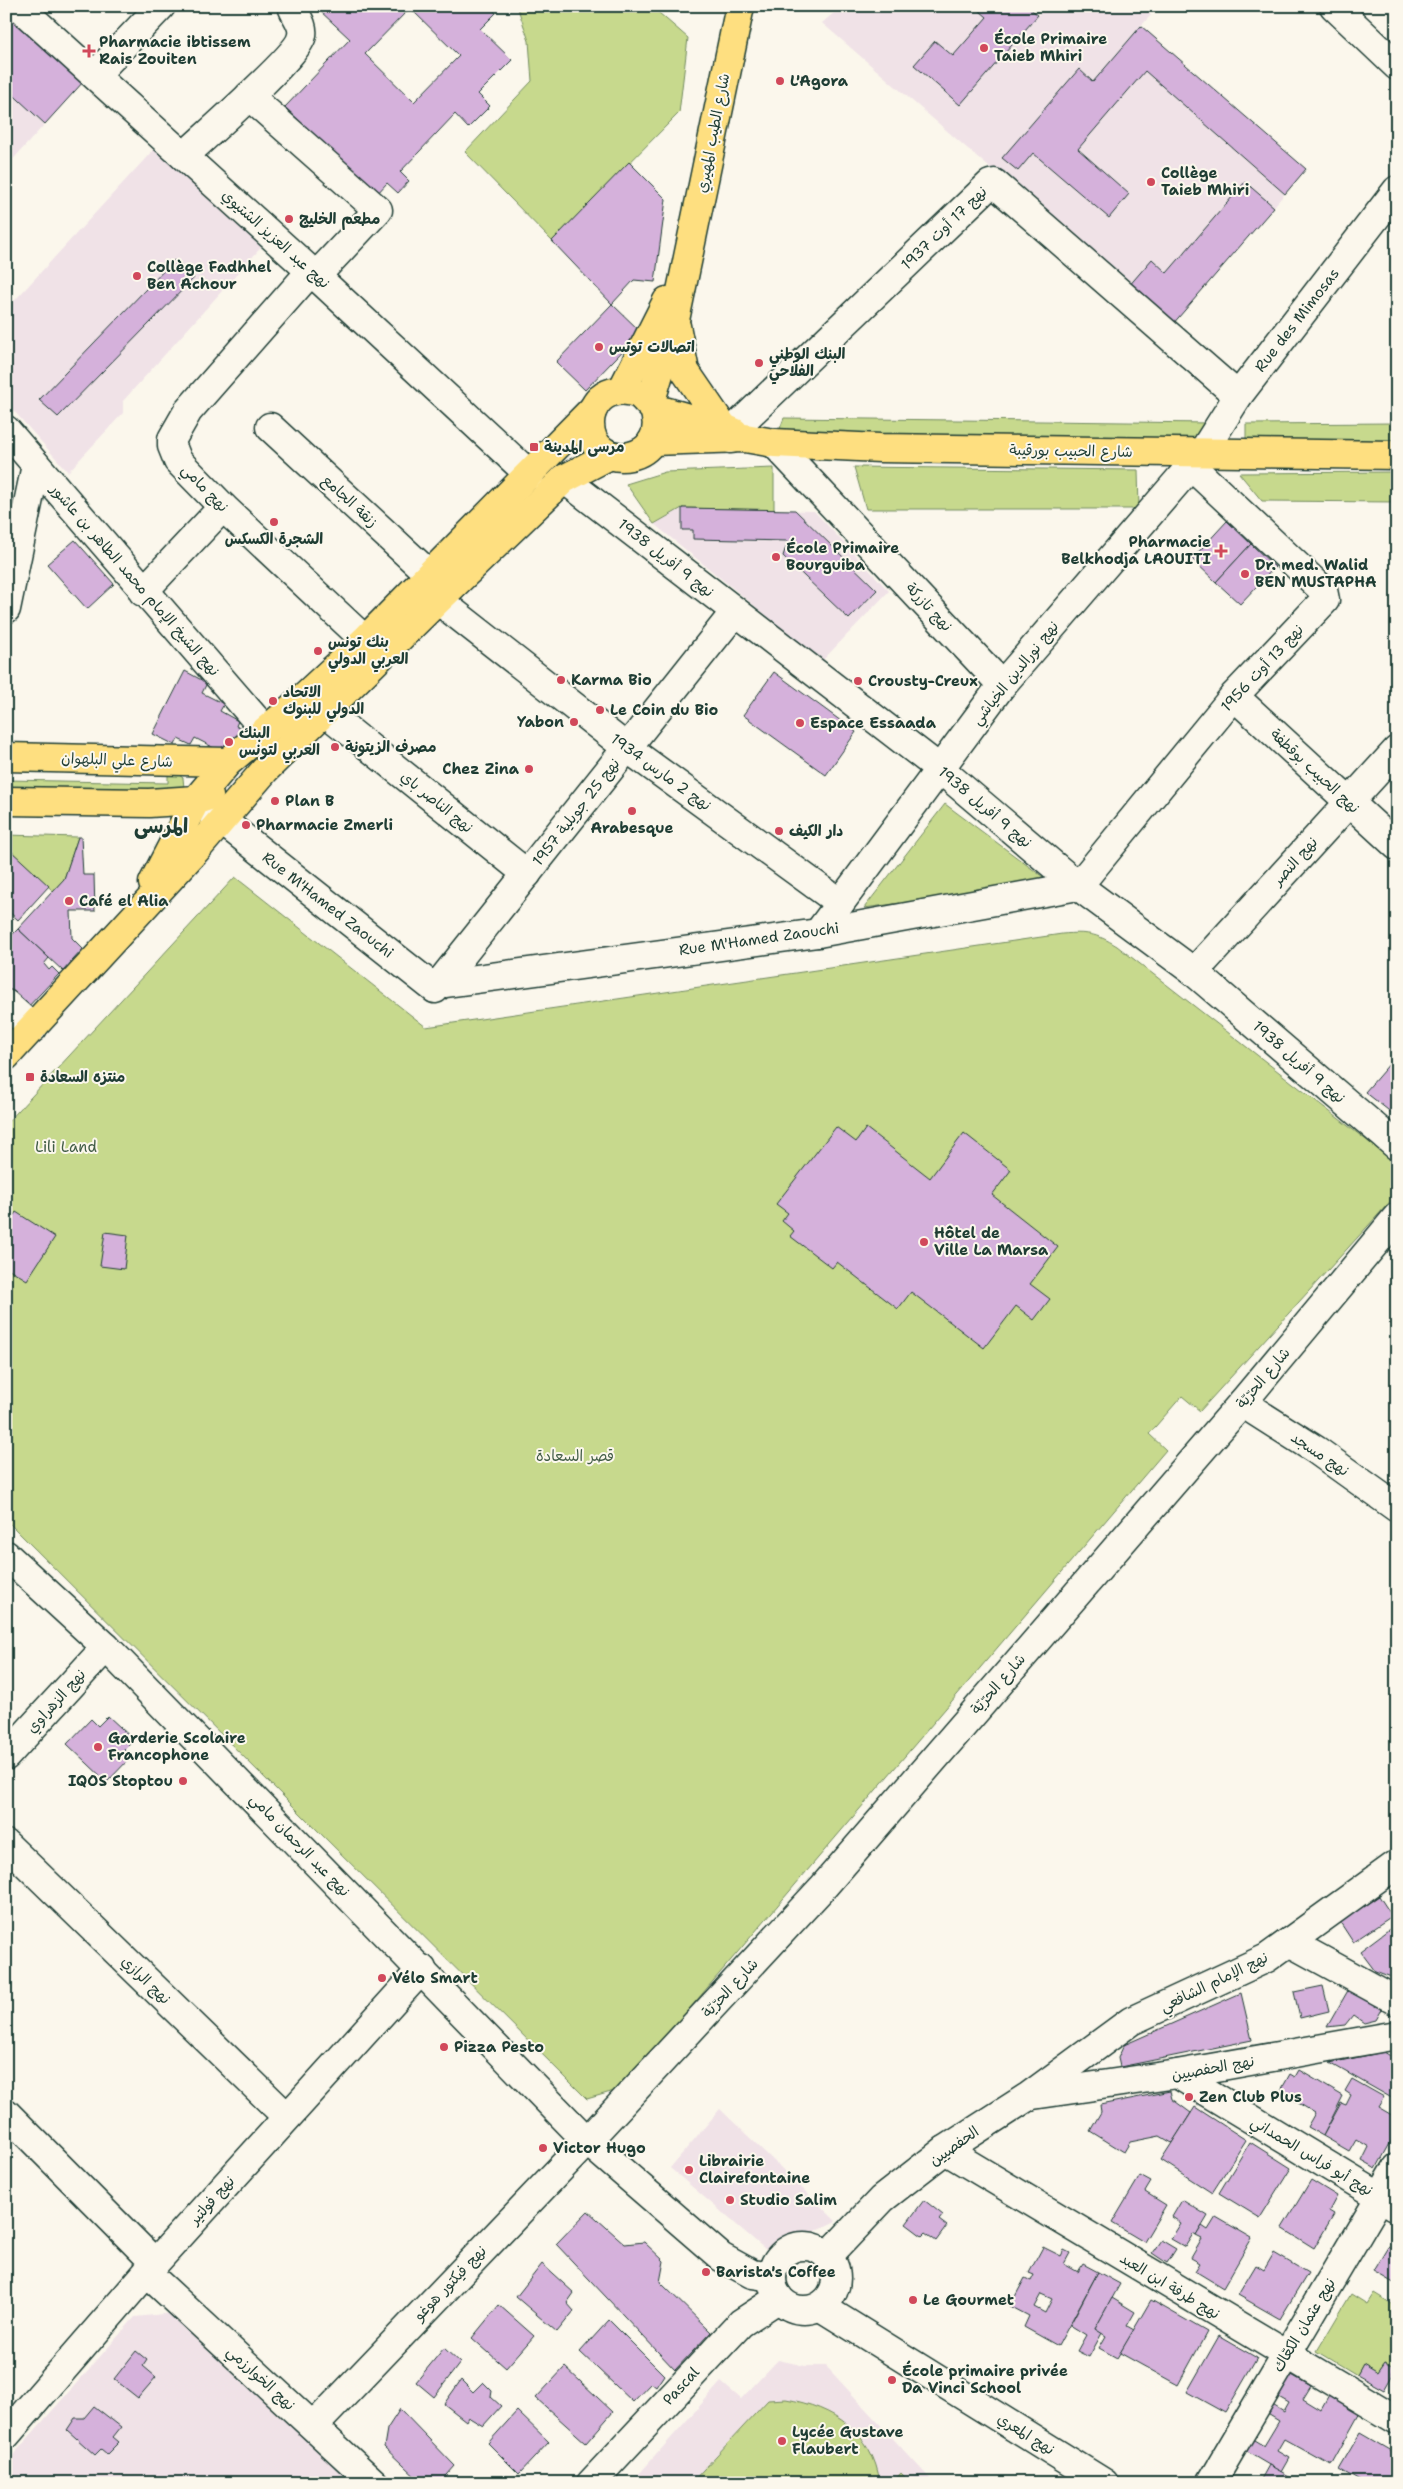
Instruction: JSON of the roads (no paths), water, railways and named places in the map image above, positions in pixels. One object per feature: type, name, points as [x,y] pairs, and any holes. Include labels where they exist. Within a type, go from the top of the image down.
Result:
[{"type":"main road","name":"شارع الطيب المهيري","points":[[652,406],[675,320],[740,6]]},
{"type":"main road","name":"شارع الطيب المهيري","points":[[622,390],[688,260]]},
{"type":"main road","points":[[675,320],[685,372],[733,434]]},
{"type":"main road","points":[[138,911],[196,800],[228,762],[365,640],[530,475],[593,409],[600,399],[610,393],[622,390],[638,394],[652,406],[733,434]]},
{"type":"main road","points":[[593,409],[590,430],[601,449],[610,455],[626,458],[641,453],[652,441],[657,424],[652,406]]},
{"type":"main road","points":[[652,441],[733,434]]},
{"type":"main road","name":"شارع الحبيب بورقيبة","points":[[733,434],[774,443],[1197,459],[1397,455]]},
{"type":"main road","points":[[6,1056],[196,850],[264,770],[564,479],[610,455]]},
{"type":"main road","name":"شارع علي البلهوان","points":[[9,751],[188,762],[228,762]]},
{"type":"main road","points":[[188,762],[201,826],[196,850]]},
{"type":"main road","points":[[6,801],[149,803],[196,800],[224,792],[264,770]]},
{"type":"street","name":"نهج عبد العزيز الشتيوي","points":[[18,6],[314,273],[530,475]]},
{"type":"street","points":[[95,75],[161,6]]},
{"type":"street","points":[[184,156],[249,96],[296,48],[302,36],[301,24],[292,6]]},
{"type":"street","points":[[1334,6],[1397,66]]},
{"type":"street","name":"نهج مامي","points":[[249,96],[378,210],[314,273],[188,411],[172,439],[172,446],[178,461],[223,507],[365,640]]},
{"type":"street","name":"نهج 17 أوت 1937","points":[[733,434],[983,191],[994,183],[1238,396]]},
{"type":"street","name":"Rue des Mimosas","points":[[1197,459],[1238,396],[1397,190]]},
{"type":"street","name":"زنقة الجامع","points":[[270,427],[429,574]]},
{"type":"street","name":"نهج الشيخ الإمام محمد الطاهر بن عاشور","points":[[6,430],[143,592],[265,730]]},
{"type":"street","name":"نهج تازركة","points":[[774,443],[1002,685]]},
{"type":"street","name":"نهج نورالدين الخياشي","points":[[818,933],[1002,685],[1197,459]]},
{"type":"street","name":"نهج 13 أوت 1956","points":[[1078,886],[1234,696],[1325,600],[1325,594],[1197,459]]},
{"type":"street","points":[[6,609],[36,465]]},
{"type":"street","name":"نهج 9 أفريل 1938","points":[[564,479],[940,769],[1078,886],[1194,972],[1397,1146]]},
{"type":"street","points":[[143,592],[223,507]]},
{"type":"street","name":"نهج 2 مارس 1934","points":[[438,600],[627,748],[840,903]]},
{"type":"street","name":"نهج 25 جويلية 1957","points":[[437,986],[735,612]]},
{"type":"street","name":"نهج الحبيب بوقطفة","points":[[1234,696],[1397,846]]},
{"type":"street","name":"نهج الناصر باي","points":[[324,711],[527,874]]},
{"type":"street","name":"نهج النصر","points":[[1194,972],[1397,750]]},
{"type":"street","points":[[196,800],[220,821]]},
{"type":"street","name":"Rue M'Hamed Zaouchi","points":[[220,821],[437,986],[818,933],[1078,886]]},
{"type":"street","points":[[6,1004],[32,1028]]},
{"type":"street","name":"شارع الحرّيّة","points":[[587,2141],[824,1886],[1242,1403],[1397,1217]]},
{"type":"street","name":"نهج مسجد","points":[[1242,1403],[1316,1450],[1397,1508]]},
{"type":"street","name":"نهج عبد الرحمان مامي","points":[[6,1555],[106,1647],[422,1969],[587,2141],[721,2257],[776,2288]]},
{"type":"street","name":"نهج الزهراوي","points":[[6,1756],[106,1647]]},
{"type":"street","name":"نهج الرازي","points":[[6,1844],[287,2117]]},
{"type":"street","name":"نهج الإمام الشافعي","points":[[1029,2096],[1131,2021],[1267,1958],[1393,1869]]},
{"type":"street","points":[[1289,1942],[1397,2001]]},
{"type":"street","name":"نهج فولتير","points":[[6,2436],[151,2268],[422,1969]]},
{"type":"street","name":"نهج الحفصيين","points":[[1029,2096],[1177,2074],[1397,2035]]},
{"type":"street","name":"نهج أبو فراس الحمداني","points":[[1177,2074],[1389,2202]]},
{"type":"street","name":"الحفصيين","points":[[828,2256],[882,2199],[945,2150],[1029,2096]]},
{"type":"street","name":"نهج الخوارزمي","points":[[6,2113],[151,2268],[374,2483]]},
{"type":"street","name":"نهج فيكتور هوغو","points":[[314,2426],[587,2141]]},
{"type":"street","name":"نهج طرفة ابن العبد","points":[[945,2150],[1286,2356],[1397,2420]]},
{"type":"street","name":"نهج عثمان الكعّاك","points":[[1211,2483],[1286,2356],[1389,2202],[1397,2168]]},
{"type":"street","points":[[812,2247],[828,2256],[834,2267],[837,2279],[834,2292],[821,2307],[803,2310],[791,2307],[776,2288],[775,2265],[782,2254],[793,2248],[812,2247]]},
{"type":"street","name":"Pascal","points":[[591,2483],[776,2288]]},
{"type":"street","name":"نهج المعري","points":[[821,2307],[1104,2483]]},
{"type":"place","name":"École Primaire Taieb Mhiri","points":[[984,48]]},
{"type":"place","name":"Pharmacie ibtissem Rais Zouiten","points":[[89,51]]},
{"type":"place","name":"L'Agora","points":[[780,81]]},
{"type":"place","name":"Collège Taieb Mhiri","points":[[1151,182]]},
{"type":"place","name":"مطعم الخليج","points":[[289,219]]},
{"type":"place","name":"Collège Fadhhel Ben Achour","points":[[137,276]]},
{"type":"place","name":"اتصالات توتس","points":[[599,347]]},
{"type":"place","name":"البنك الوطني الفلاحي","points":[[759,363]]},
{"type":"place","name":"مرسى المدينة","points":[[534,447]]},
{"type":"place","name":"الشجرة الكسكس","points":[[274,522]]},
{"type":"place","name":"Pharmacie Belkhodja LAOUITI","points":[[1221,551]]},
{"type":"place","name":"École Primaire Bourguiba","points":[[776,557]]},
{"type":"place","name":"Dr. med. Walid BEN MUSTAPHA","points":[[1245,574]]},
{"type":"place","name":"بنك تونس العربي الدولي","points":[[318,651]]},
{"type":"place","name":"Karma Bio","points":[[561,680]]},
{"type":"place","name":"Crousty-Creux","points":[[858,681]]},
{"type":"place","name":"الاتحاد الدولي للبنوك","points":[[273,701]]},
{"type":"place","name":"Le Coin du Bio","points":[[600,710]]},
{"type":"place","name":"Yabon","points":[[574,722]]},
{"type":"place","name":"Espace Essaada","points":[[800,723]]},
{"type":"place","name":"البنك العربي لتونس","points":[[229,742]]},
{"type":"place","name":"مصرف الزيتونة","points":[[335,747]]},
{"type":"place","name":"Chez Zina","points":[[529,769]]},
{"type":"place","name":"Plan B","points":[[275,801]]},
{"type":"place","name":"Arabesque","points":[[632,811]]},
{"type":"place","name":"Pharmacie Zmerli","points":[[246,825]]},
{"type":"place","name":"دار الكيف","points":[[779,831]]},
{"type":"place","name":"Café el Alia","points":[[69,901]]},
{"type":"place","name":"منتزه السعادة","points":[[30,1077]]},
{"type":"place","name":"Hôtel de Ville La Marsa","points":[[924,1242]]},
{"type":"place","name":"Garderie Scolaire Francophone","points":[[98,1747]]},
{"type":"place","name":"IQOS Stoptou","points":[[183,1781]]},
{"type":"place","name":"Vélo Smart","points":[[382,1978]]},
{"type":"place","name":"Pizza Pesto","points":[[444,2047]]},
{"type":"place","name":"Zen Club Plus","points":[[1189,2097]]},
{"type":"place","name":"Victor Hugo","points":[[543,2148]]},
{"type":"place","name":"Librairie Clairefontaine","points":[[689,2170]]},
{"type":"place","name":"Studio Salim","points":[[730,2200]]},
{"type":"place","name":"Barista's Coffee","points":[[706,2272]]},
{"type":"place","name":"Le Gourmet","points":[[913,2300]]},
{"type":"place","name":"École primaire privée Da Vinci School","points":[[892,2380]]},
{"type":"place","name":"Lycée Gustave Flaubert","points":[[782,2441]]},
{"type":"district","name":"المرسى","points":[[161,826]]},
{"type":"park label","name":"Lili Land","points":[[66,1147]]},
{"type":"park label","name":"قصر السعادة","points":[[575,1456]]}]
